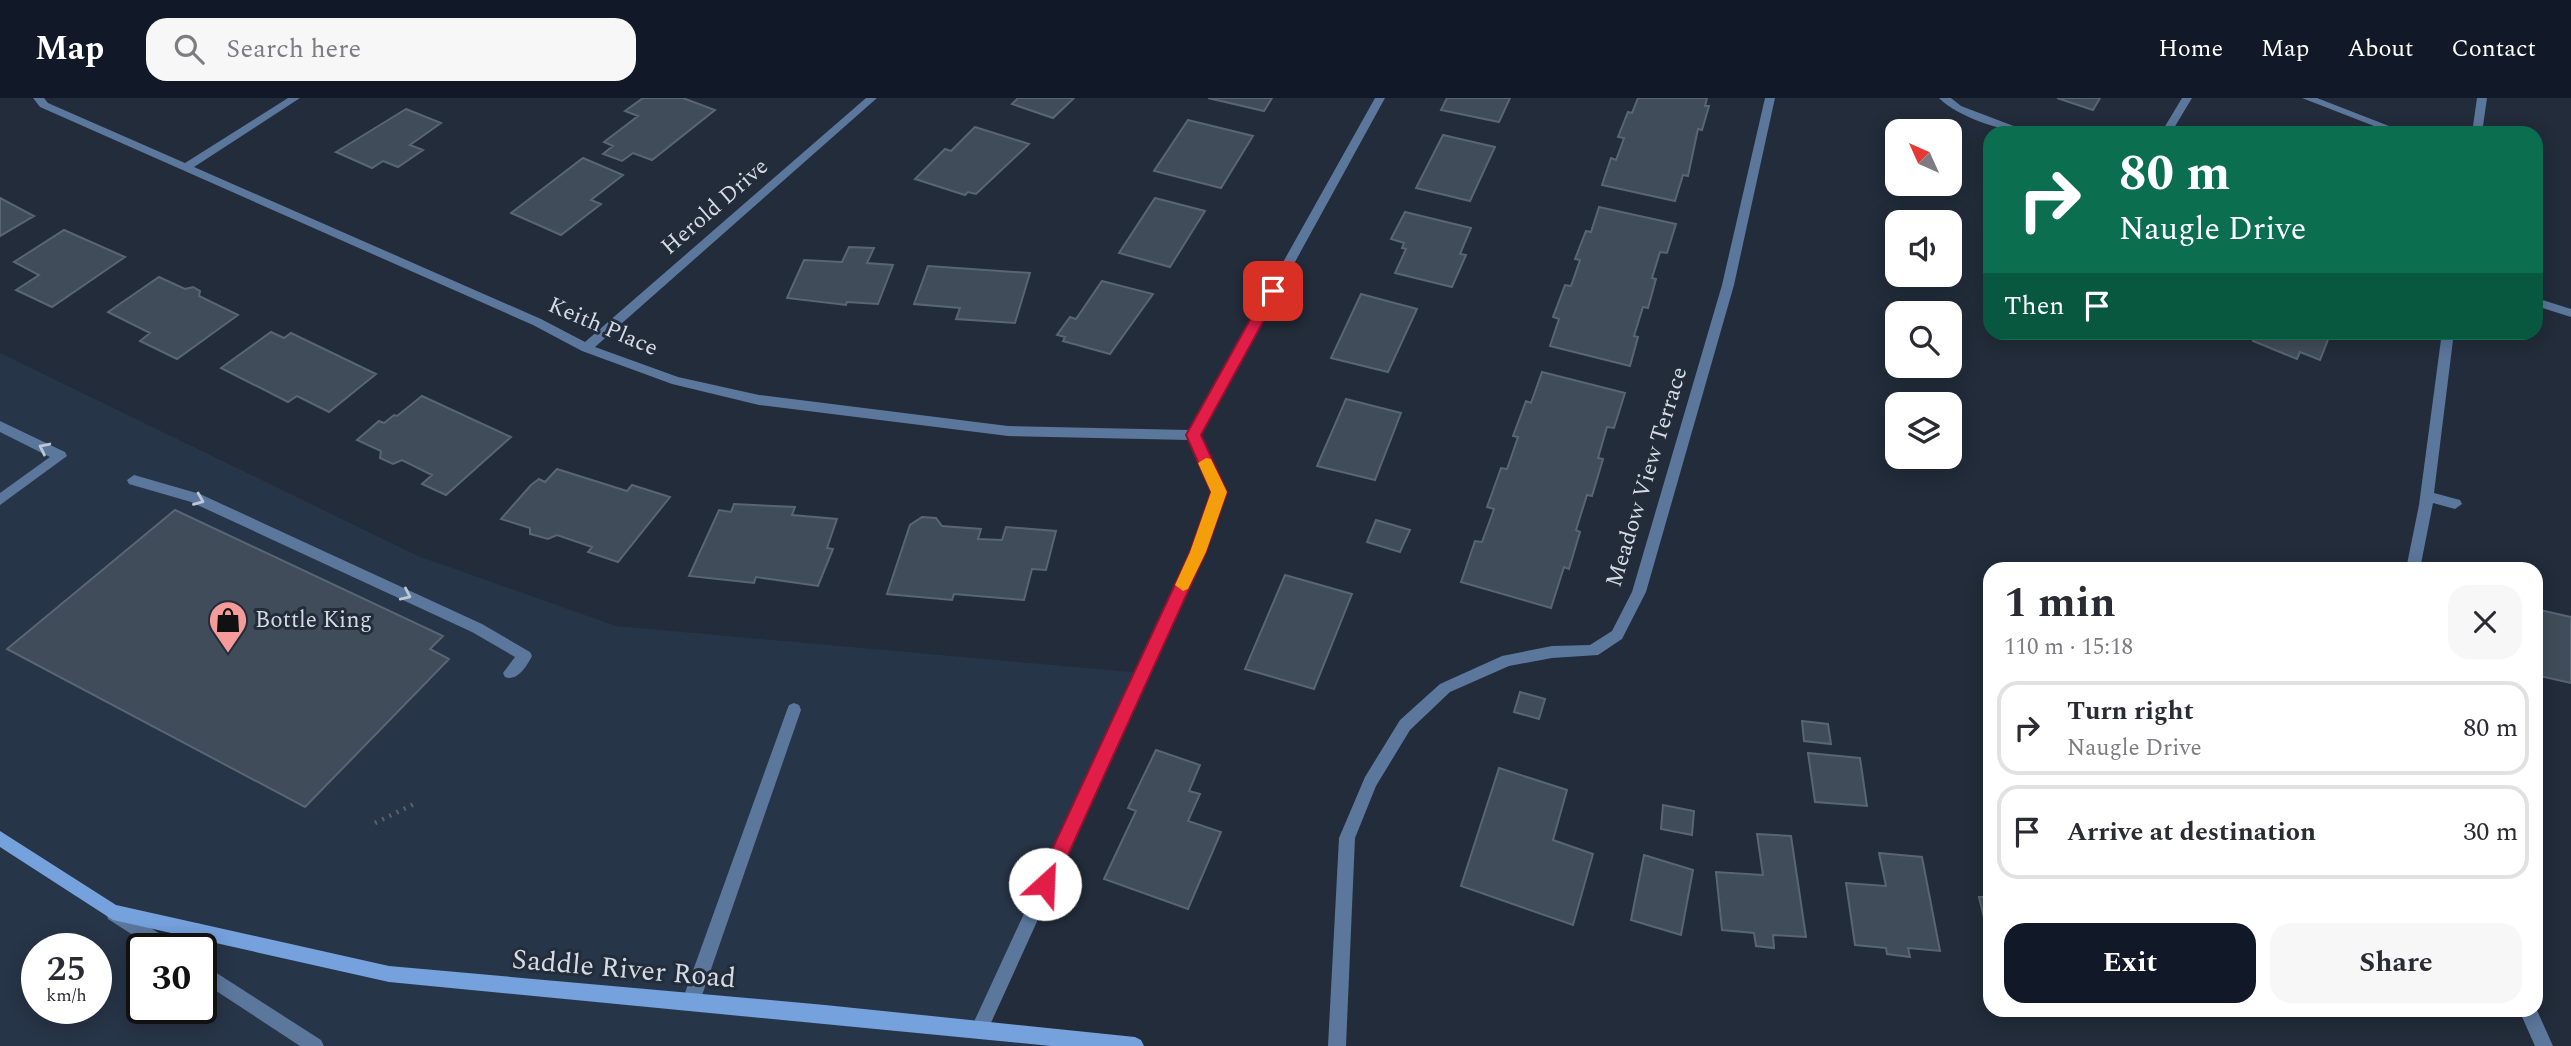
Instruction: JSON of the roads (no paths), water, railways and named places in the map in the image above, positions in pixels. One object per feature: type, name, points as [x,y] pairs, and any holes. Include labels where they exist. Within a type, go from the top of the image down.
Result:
[{"type":"main road","points":[[0,838],[113,912]]},
{"type":"main road","name":"Saddle River Road","points":[[113,912],[389,974],[691,1001],[1135,1046]]},
{"type":"street","name":"Keith Place","points":[[38,98],[44,105],[537,322],[586,348],[676,381],[759,400],[1008,430],[1193,435]]},
{"type":"street","points":[[186,167],[295,98]]},
{"type":"street","name":"Herold Drive","points":[[586,348],[872,98]]},
{"type":"street","points":[[979,1030],[1198,552],[1219,492],[1193,435],[1380,98]]},
{"type":"street","name":"Meadow View Terrace","points":[[1337,1046],[1347,838],[1370,782],[1405,725],[1445,688],[1507,660],[1552,652],[1593,651],[1617,635],[1639,592],[1730,276],[1757,166],[1770,98]]},
{"type":"street","points":[[1944,98],[1957,108],[2007,126]]},
{"type":"street","points":[[2170,126],[2187,98]]},
{"type":"street","points":[[2307,98],[2383,126]]},
{"type":"street","points":[[2478,126],[2482,98]]},
{"type":"street","points":[[2543,304],[2571,313]]},
{"type":"street","points":[[2414,562],[2427,496],[2447,340]]},
{"type":"street","points":[[0,426],[60,456],[0,500]]},
{"type":"street","points":[[134,480],[195,498],[477,628],[525,656],[510,673]]},
{"type":"street","points":[[2427,496],[2455,504]]},
{"type":"street","points":[[691,1001],[793,710]]},
{"type":"street","points":[[113,912],[144,933]]},
{"type":"street","points":[[217,982],[315,1046]]},
{"type":"street","points":[[2531,1017],[2544,1046]]},
{"type":"place","name":"Bottle King","points":[[228,654]]}]
